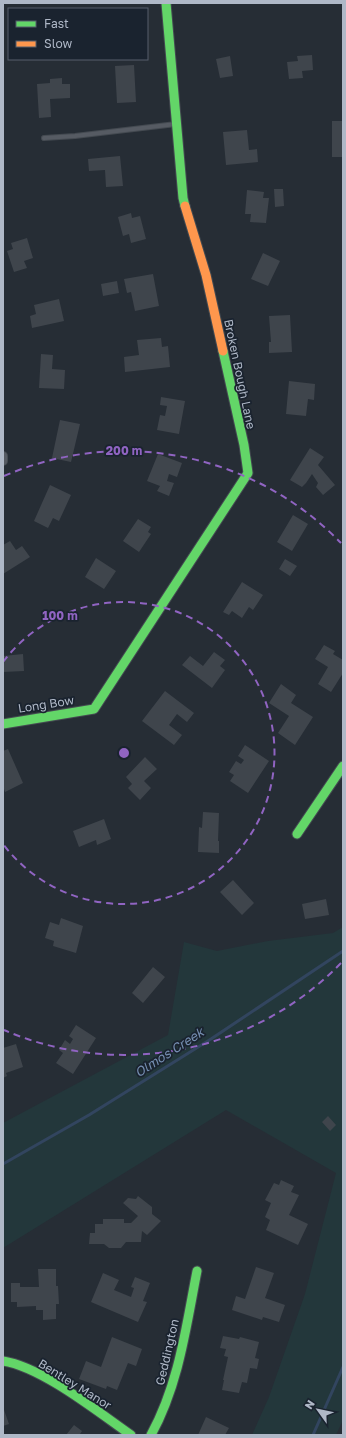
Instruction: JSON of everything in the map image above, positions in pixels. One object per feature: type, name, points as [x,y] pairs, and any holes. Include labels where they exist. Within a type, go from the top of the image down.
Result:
[{"type":"street","name":"Broken Bough Lane","points":[[94,709],[248,473],[244,445],[206,275],[183,198],[166,3]]},
{"type":"street","points":[[3,456],[3,461]]},
{"type":"street","name":"Long Bow","points":[[3,724],[94,709]]},
{"type":"street","points":[[297,834],[343,766]]},
{"type":"street","name":"Geddington","points":[[151,1435],[167,1403],[178,1366],[197,1271]]},
{"type":"street","name":"Bentley Manor","points":[[3,1362],[9,1361],[29,1369],[83,1402],[132,1435]]},
{"type":"lane","points":[[44,138],[176,124]]},
{"type":"green space","points":[[343,927],[343,1420],[336,1435],[252,1435],[269,1397],[305,1294],[336,1173],[226,1110],[3,1248],[3,1123],[168,1035],[184,942],[217,951],[268,941],[333,933]]},
{"type":"building","points":[[312,55],[313,70],[302,71],[303,78],[289,79],[287,62],[298,61],[297,56]]},
{"type":"building","points":[[230,56],[233,76],[220,78],[216,59]]},
{"type":"building","points":[[134,65],[136,102],[117,103],[115,66]]},
{"type":"building","points":[[62,78],[62,84],[70,84],[70,98],[50,99],[51,117],[39,118],[37,84],[50,83],[50,79]]},
{"type":"building","points":[[332,121],[343,121],[343,157],[332,157]]},
{"type":"building","points":[[247,130],[249,150],[257,149],[258,162],[226,165],[223,132]]},
{"type":"building","points":[[120,156],[123,186],[106,187],[105,170],[89,171],[88,159]]},
{"type":"building","points":[[274,189],[283,189],[284,206],[275,207]]},
{"type":"building","points":[[247,190],[264,192],[263,198],[269,198],[266,223],[250,222],[251,214],[245,214]]},
{"type":"building","points":[[131,213],[132,218],[140,216],[146,239],[131,243],[129,234],[123,236],[118,217]]},
{"type":"building","points":[[27,238],[33,258],[24,261],[27,268],[14,272],[7,251],[13,249],[11,243]]},
{"type":"building","points":[[263,253],[280,261],[268,286],[251,279]]},
{"type":"building","points":[[153,274],[159,306],[135,311],[131,292],[127,293],[124,279]]},
{"type":"building","points":[[117,281],[119,293],[103,296],[101,284]]},
{"type":"building","points":[[59,299],[64,321],[32,328],[30,316],[36,314],[34,305]]},
{"type":"building","points":[[290,315],[292,352],[269,353],[269,342],[271,342],[269,316]]},
{"type":"building","points":[[161,338],[162,347],[168,346],[170,367],[125,372],[124,357],[139,355],[137,340]]},
{"type":"building","points":[[41,354],[53,355],[52,369],[65,370],[64,389],[39,388]]},
{"type":"building","points":[[289,381],[315,384],[314,400],[308,399],[306,416],[286,414]]},
{"type":"building","points":[[161,397],[185,401],[179,434],[157,430],[160,415],[165,416],[167,406],[160,405]]},
{"type":"building","points":[[60,420],[80,424],[71,462],[52,458]]},
{"type":"building","points":[[310,448],[324,457],[318,465],[335,485],[323,495],[316,487],[318,483],[312,474],[302,487],[290,480]]},
{"type":"building","points":[[158,454],[182,463],[177,477],[169,474],[167,481],[174,483],[169,496],[157,491],[160,486],[147,481]]},
{"type":"building","points":[[50,485],[71,495],[59,521],[53,518],[48,528],[34,521]]},
{"type":"building","points":[[293,515],[308,524],[292,551],[277,542]]},
{"type":"building","points":[[138,519],[151,527],[148,532],[151,534],[139,552],[123,541]]},
{"type":"building","points":[[10,541],[16,550],[22,546],[30,557],[3,574],[3,545]]},
{"type":"building","points":[[96,558],[116,571],[104,589],[85,577]]},
{"type":"building","points":[[285,559],[297,566],[290,576],[279,569]]},
{"type":"building","points":[[242,582],[263,595],[253,610],[249,607],[242,618],[232,611],[229,615],[223,612]]},
{"type":"building","points":[[324,645],[335,651],[333,654],[343,660],[343,673],[331,692],[318,684],[328,667],[315,659]]},
{"type":"building","points":[[214,652],[225,660],[220,666],[225,670],[212,688],[182,665],[190,656],[203,666]]},
{"type":"building","points":[[23,654],[24,671],[3,672],[3,656]]},
{"type":"building","points":[[281,684],[296,695],[291,703],[313,717],[295,745],[278,733],[289,716],[269,703]]},
{"type":"building","points":[[165,691],[194,713],[187,722],[177,714],[169,725],[182,735],[174,745],[142,721]]},
{"type":"building","points":[[245,745],[269,761],[248,793],[230,781],[234,775],[229,772],[236,761],[241,764],[244,760],[238,756]]},
{"type":"building","points":[[8,749],[23,783],[5,792],[3,786],[3,751]]},
{"type":"building","points":[[145,757],[157,769],[144,781],[151,788],[140,800],[128,788],[132,784],[126,777]]},
{"type":"building","points":[[203,812],[219,813],[219,853],[198,852],[199,827],[202,828]]},
{"type":"building","points":[[104,819],[111,839],[97,845],[96,840],[79,847],[73,831]]},
{"type":"building","points":[[233,880],[254,903],[242,915],[220,892]]},
{"type":"building","points":[[326,899],[329,915],[305,919],[302,904]]},
{"type":"building","points":[[61,918],[83,926],[76,953],[53,946],[54,941],[45,938],[50,922],[59,925]]},
{"type":"building","points":[[153,967],[165,977],[143,1003],[132,993]]},
{"type":"building","points":[[76,1025],[96,1038],[73,1074],[56,1063],[63,1053],[59,1050],[65,1040],[70,1044],[73,1039],[69,1036]]},
{"type":"building","points":[[16,1044],[23,1067],[6,1073],[7,1076],[3,1078],[3,1048]]},
{"type":"building","points":[[328,1116],[336,1125],[330,1131],[322,1122]]},
{"type":"building","points":[[281,1180],[294,1186],[291,1192],[299,1195],[289,1215],[308,1224],[298,1245],[266,1230],[270,1220],[265,1217],[271,1203],[265,1200],[274,1183],[279,1185]]},
{"type":"building","points":[[138,1196],[152,1207],[152,1214],[161,1221],[147,1235],[142,1231],[141,1242],[126,1242],[121,1248],[109,1248],[104,1244],[89,1244],[90,1233],[95,1233],[95,1224],[103,1224],[103,1219],[124,1219],[124,1223],[131,1223],[138,1216],[123,1203],[128,1198],[136,1199]]},
{"type":"building","points":[[256,1267],[274,1273],[265,1298],[285,1305],[279,1322],[263,1317],[262,1320],[232,1310],[236,1296],[245,1299]]},
{"type":"building","points":[[38,1269],[56,1269],[56,1286],[58,1286],[59,1304],[56,1304],[56,1319],[43,1320],[43,1310],[36,1310],[36,1306],[17,1307],[17,1302],[11,1302],[11,1283],[20,1283],[20,1287],[39,1287]]},
{"type":"building","points":[[103,1273],[119,1280],[114,1290],[131,1297],[134,1288],[131,1287],[135,1277],[150,1283],[143,1301],[147,1302],[138,1322],[91,1302]]},
{"type":"building","points":[[223,1336],[239,1339],[240,1337],[259,1342],[255,1358],[259,1359],[257,1369],[250,1368],[247,1383],[242,1382],[239,1393],[222,1390],[228,1357],[224,1356],[226,1349],[220,1348]]},
{"type":"building","points":[[112,1337],[142,1349],[136,1366],[128,1363],[117,1390],[107,1386],[106,1389],[79,1379],[86,1361],[101,1367]]},
{"type":"building","points":[[3,1407],[9,1424],[3,1426]]},
{"type":"building","points":[[206,1417],[229,1428],[225,1435],[198,1435]]},
{"type":"building","points":[[74,1425],[82,1431],[80,1434],[81,1435],[66,1435]]},
{"type":"waterway","name":"Olmos Creek","points":[[3,1164],[89,1115],[211,1039],[343,951]]},
{"type":"waterway","points":[[313,1435],[343,1367]]},
{"type":"traffic: fast","points":[[166,3],[183,198],[185,206]]},
{"type":"traffic: fast","points":[[3,724],[94,709],[248,473],[244,445],[223,351]]},
{"type":"traffic: fast","points":[[297,834],[343,766]]},
{"type":"traffic: fast","points":[[151,1435],[161,1416],[175,1375],[185,1334],[197,1271]]},
{"type":"traffic: fast","points":[[3,1361],[18,1365],[52,1381],[131,1435]]},
{"type":"traffic: slow","points":[[185,206],[206,275],[223,351]]}]
